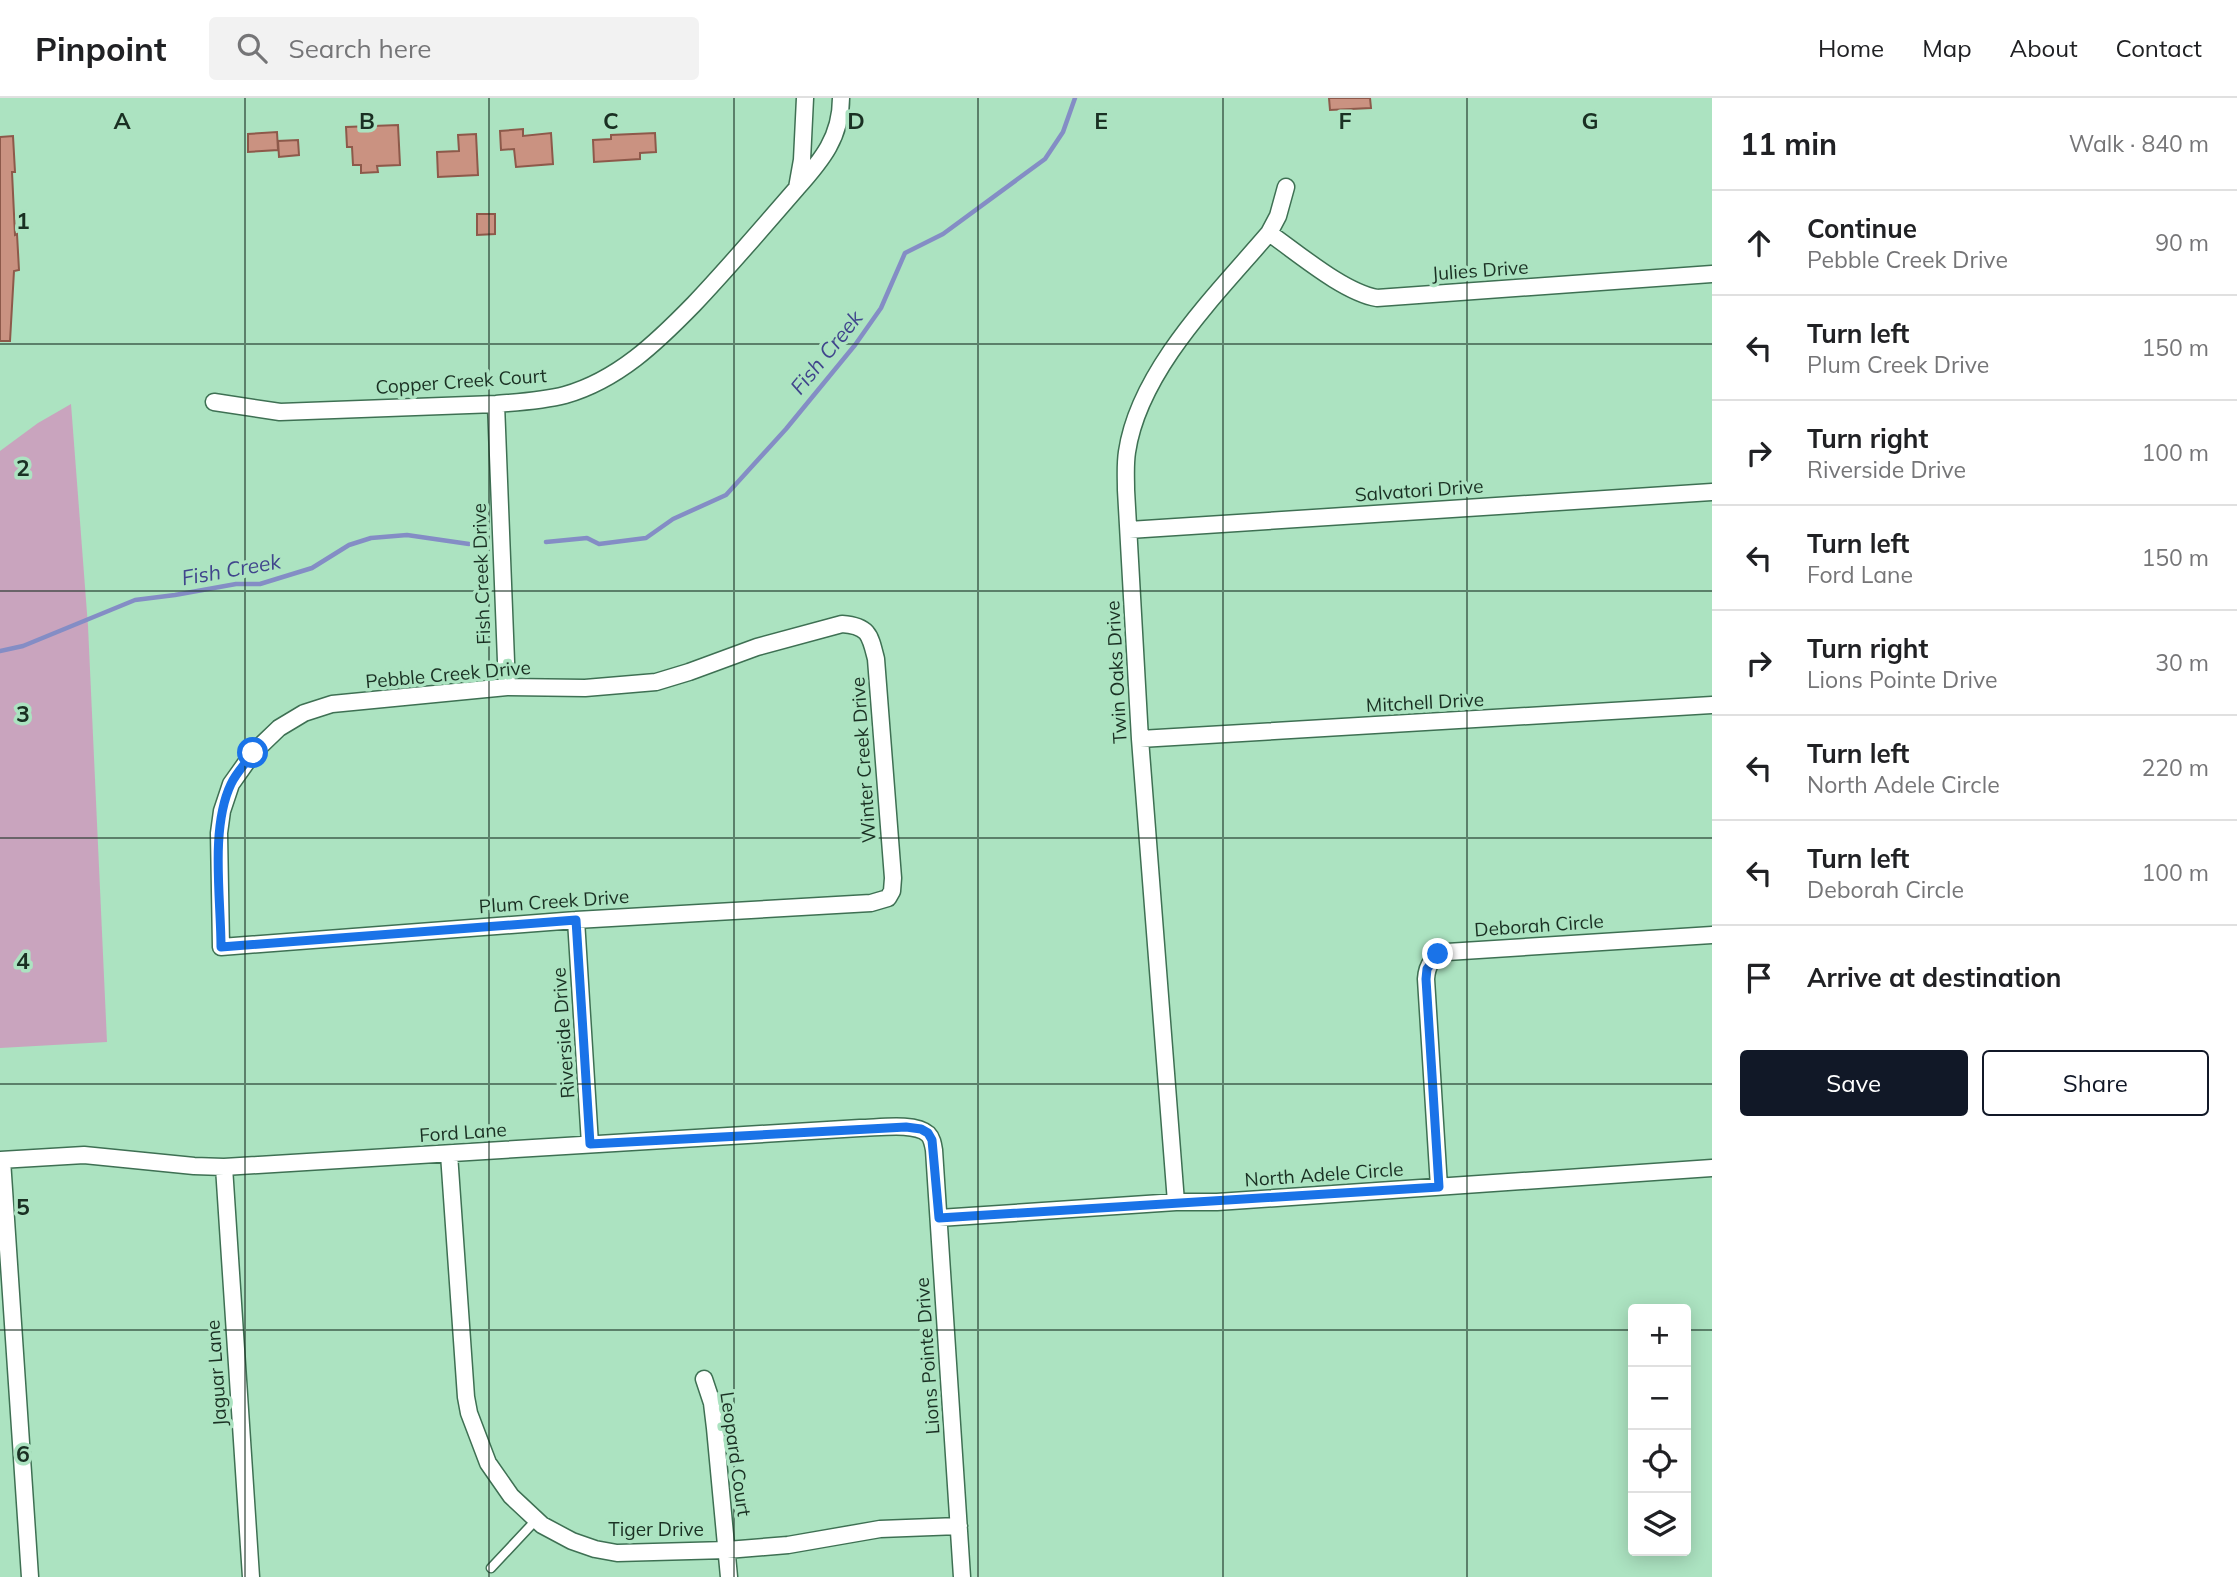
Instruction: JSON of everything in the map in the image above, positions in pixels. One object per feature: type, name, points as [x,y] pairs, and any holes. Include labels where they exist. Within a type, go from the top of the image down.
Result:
[{"type":"street","points":[[797,188],[802,160],[805,98]]},
{"type":"street","name":"Copper Creek Court","points":[[214,402],[280,412],[496,404],[566,394],[608,376],[635,360],[658,340],[726,270],[820,163],[833,142],[841,98]]},
{"type":"street","name":"Twin Oaks Drive","points":[[1176,1202],[1140,739],[1127,453],[1133,424],[1147,390],[1186,332],[1269,233],[1278,216],[1286,187]]},
{"type":"street","name":"Julies Drive","points":[[1269,233],[1347,287],[1377,298],[1712,274]]},
{"type":"street","name":"Fish Creek Drive","points":[[496,404],[507,687]]},
{"type":"street","name":"Salvatori Drive","points":[[1129,530],[1712,492]]},
{"type":"street","name":"Pebble Creek Drive","points":[[221,947],[219,833],[222,811],[231,784],[253,753],[304,713],[332,704],[507,687],[585,688],[656,682],[805,633],[842,624],[856,625]]},
{"type":"street","name":"Winter Creek Drive","points":[[856,625],[866,630],[876,659],[894,878],[888,898]]},
{"type":"street","name":"Mitchell Drive","points":[[1140,739],[1712,705]]},
{"type":"street","name":"Plum Creek Drive","points":[[221,947],[576,920],[871,903],[888,898]]},
{"type":"street","name":"Riverside Drive","points":[[576,920],[590,1144]]},
{"type":"street","name":"Deborah Circle","points":[[1439,1187],[1426,979],[1427,969],[1438,954],[1712,935]]},
{"type":"street","name":"Ford Lane","points":[[1,1160],[84,1155],[223,1167],[860,1128],[914,1127],[928,1133]]},
{"type":"street","name":"Lions Pointe Drive","points":[[928,1133],[934,1150],[962,1577]]},
{"type":"street","name":"Tiger Drive","points":[[449,1154],[469,1413],[484,1454],[497,1479],[536,1520],[572,1541],[617,1553],[727,1550],[788,1545],[880,1530],[959,1526]]},
{"type":"street","points":[[1,1160],[30,1577]]},
{"type":"street","name":"Jaguar Lane","points":[[223,1167],[251,1577]]},
{"type":"street","name":"North Adele Circle","points":[[939,1218],[1712,1168]]},
{"type":"street","name":"Leopard Court","points":[[704,1380],[712,1404],[729,1577]]},
{"type":"lane","points":[[491,1568],[536,1520]]},
{"type":"shaded area","points":[[71,404],[88,626],[107,1042],[0,1048],[0,451],[38,423]]},
{"type":"building","points":[[1329,98],[1370,98],[1371,108],[1330,110]]},
{"type":"building","points":[[398,125],[400,165],[377,166],[378,172],[361,173],[361,165],[353,165],[352,147],[347,147],[346,127]]},
{"type":"building","points":[[523,129],[523,136],[551,133],[553,164],[516,167],[514,149],[501,150],[500,131]]},
{"type":"building","points":[[277,132],[278,150],[248,152],[248,134]]},
{"type":"building","points":[[655,133],[656,152],[640,153],[640,159],[594,162],[593,140],[611,139],[611,135]]},
{"type":"building","points":[[476,134],[478,175],[438,177],[437,152],[459,151],[458,135]]},
{"type":"building","points":[[13,136],[15,172],[12,172],[19,270],[14,271],[10,341],[0,341],[0,137]]},
{"type":"building","points":[[298,140],[299,155],[279,157],[278,141]]},
{"type":"building","points":[[477,214],[495,214],[495,234],[477,235]]},
{"type":"waterway","name":"Fish Creek","points":[[546,542],[587,538],[599,544],[646,538],[673,519],[726,495],[786,429],[855,345],[881,308],[905,253],[943,234],[1045,159],[1063,132],[1075,98]]},
{"type":"waterway","name":"Fish Creek","points":[[0,651],[23,646],[135,600],[236,584],[260,584],[312,568],[349,545],[371,538],[407,535],[469,544]]},
{"type":"route","points":[[253,753],[231,784],[222,811],[219,833],[221,947],[576,920],[590,1144],[914,1127],[928,1133],[932,1140],[939,1218],[1439,1187],[1426,1008],[1427,969],[1438,954]]}]
